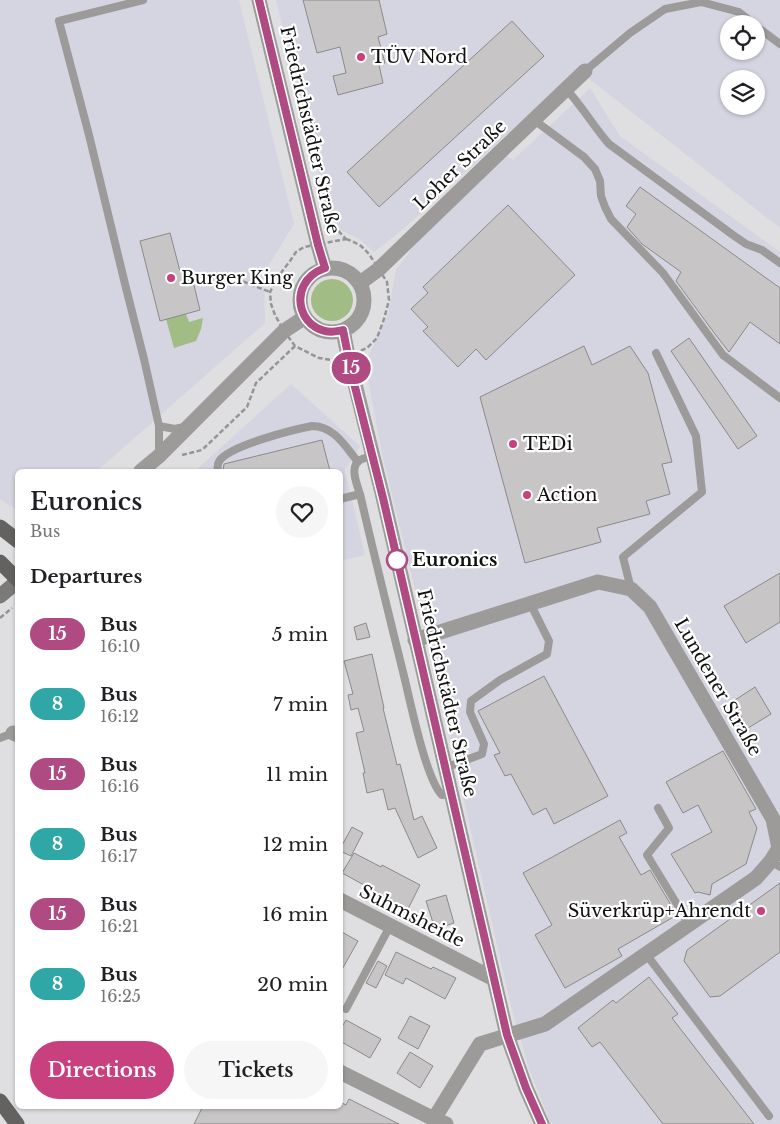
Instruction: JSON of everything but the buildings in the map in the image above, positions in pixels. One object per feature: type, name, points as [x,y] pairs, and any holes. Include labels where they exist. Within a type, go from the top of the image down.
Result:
[{"type":"main road","points":[[0,528],[15,539]]},
{"type":"main road","points":[[0,562],[15,577]]},
{"type":"main road","points":[[0,596],[15,583]]},
{"type":"main road","points":[[0,1101],[17,1124]]},
{"type":"street","name":"Friedrichstädter Straße","points":[[259,0],[325,268]]},
{"type":"street","name":"Loher Straße","points":[[360,283],[379,270],[585,71]]},
{"type":"street","points":[[325,268],[341,269],[354,276],[360,283],[364,295],[364,307],[358,319],[349,328],[331,332],[325,331],[314,326],[305,317],[300,298],[304,285],[313,274],[325,268]]},
{"type":"street","points":[[143,469],[159,456],[284,331],[305,317]]},
{"type":"street","name":"Friedrichstädter Straße","points":[[343,330],[507,1035],[538,1123]]},
{"type":"street","name":"Lundener Straße","points":[[415,640],[598,582],[631,589],[650,606],[773,819],[779,848],[776,864],[545,1024],[507,1035]]},
{"type":"street","name":"Suhmsheide","points":[[343,902],[494,979]]},
{"type":"street","points":[[343,1074],[440,1122],[480,1044],[507,1035]]},
{"type":"lane","points":[[143,0],[59,21],[89,135],[160,426],[159,456]]},
{"type":"lane","points":[[585,71],[630,33],[665,9],[700,2],[739,12],[743,15]]},
{"type":"lane","points":[[765,33],[780,44]]},
{"type":"lane","points":[[566,89],[609,144],[733,235],[746,244],[762,250],[780,263]]},
{"type":"lane","points":[[534,120],[584,157],[595,169],[610,219],[663,273],[723,355],[780,398]]},
{"type":"lane","points":[[631,589],[623,557],[702,492],[696,436],[656,353]]},
{"type":"lane","points":[[160,426],[175,429],[189,425]]},
{"type":"lane","points":[[218,469],[219,462],[225,455],[261,440],[312,426],[328,429],[337,436],[358,462]]},
{"type":"lane","points":[[372,456],[358,462],[354,471],[427,766],[442,795],[451,794]]},
{"type":"lane","points":[[343,497],[360,494]]},
{"type":"lane","points":[[445,768],[482,754],[484,744],[470,712],[470,701],[500,680],[547,654],[549,641],[530,603]]},
{"type":"lane","points":[[658,808],[669,828],[647,855],[689,924]]},
{"type":"lane","points":[[346,1009],[390,926]]},
{"type":"lane","points":[[646,954],[769,1116]]},
{"type":"path","points":[[346,239],[361,246],[369,254],[379,270],[387,282],[389,300],[377,338],[368,348],[331,360],[319,358],[295,346],[275,315],[271,304],[270,292],[296,252],[304,247],[346,239]]},
{"type":"path","points":[[229,276],[270,292]]},
{"type":"path","points":[[182,455],[202,450],[247,407],[256,383],[295,346]]},
{"type":"path","points":[[0,618],[15,606]]},
{"type":"shaded area","points":[[0,0],[239,0],[294,224],[264,273],[265,323],[99,469],[15,469],[15,509],[0,499]]},
{"type":"shaded area","points":[[276,0],[780,0],[780,228],[588,78],[582,66],[402,230],[374,252],[361,240],[343,231],[328,214]]},
{"type":"shaded area","points":[[590,88],[620,136],[780,252],[780,1124],[543,1124],[549,1119],[529,1069],[511,1006],[422,618],[382,454],[365,364],[388,314],[396,270],[421,236],[507,156],[513,160]]},
{"type":"shaded area","points":[[291,384],[360,446],[345,470],[365,555],[343,560],[343,469],[197,469]]},
{"type":"green space","points":[[336,279],[344,282],[350,288],[353,300],[350,312],[344,318],[328,321],[320,318],[314,312],[311,296],[314,288],[320,282]]},
{"type":"green space","points":[[186,314],[189,322],[203,318],[201,329],[196,341],[174,348],[166,319]]},
{"type":"bus line","name":"15","points":[[259,0],[325,268],[308,279],[301,291],[300,304],[305,317],[314,326],[331,332],[343,330],[507,1035],[526,1088],[542,1124]]},
{"type":"place","name":"TÜV Nord","points":[[361,57]]},
{"type":"place","name":"Burger King","points":[[171,278]]},
{"type":"place","name":"TEDi","points":[[513,444]]},
{"type":"place","name":"Action","points":[[527,495]]},
{"type":"place","name":"Euronics","points":[[397,560]]},
{"type":"place","name":"Süverkrüp+Ahrendt","points":[[761,911]]}]
